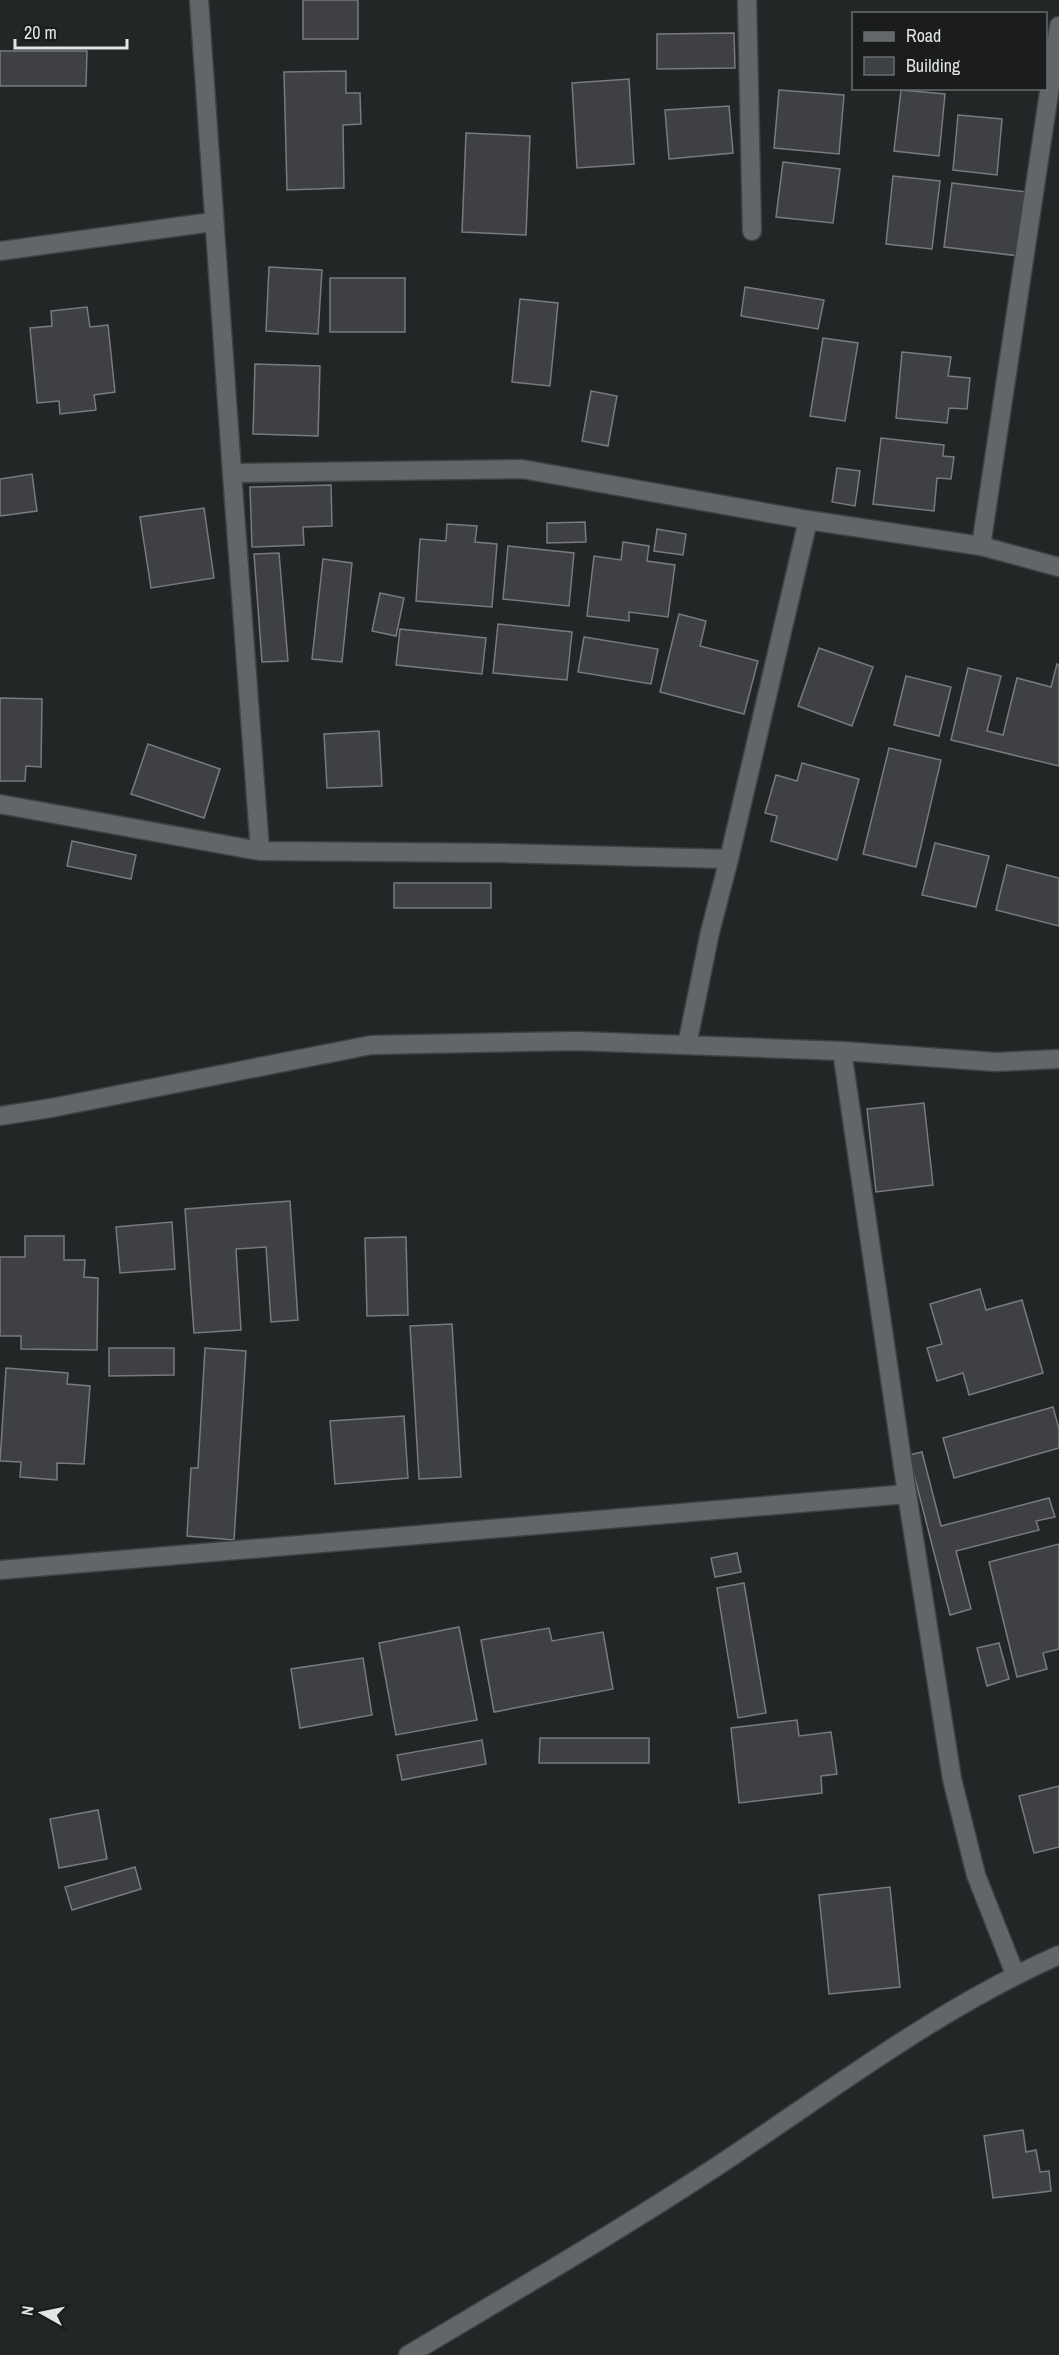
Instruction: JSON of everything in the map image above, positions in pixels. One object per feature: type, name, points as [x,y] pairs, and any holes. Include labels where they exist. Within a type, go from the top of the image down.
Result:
[{"type":"street","points":[[199,0],[212,222],[260,851]]},
{"type":"street","points":[[747,0],[752,231]]},
{"type":"street","points":[[981,546],[1059,26]]},
{"type":"street","points":[[0,251],[212,222]]},
{"type":"street","points":[[232,473],[522,469],[808,520],[981,546],[1059,567]]},
{"type":"street","points":[[687,1045],[711,932],[808,520]]},
{"type":"street","points":[[0,804],[260,851],[503,853],[729,859]]},
{"type":"street","points":[[0,1116],[62,1106],[371,1045],[577,1041],[842,1051],[996,1062],[1059,1059]]},
{"type":"street","points":[[842,1051],[907,1494],[952,1779],[976,1875],[1016,1974]]},
{"type":"street","points":[[0,1570],[907,1494]]},
{"type":"street","points":[[408,2355],[660,2204],[958,2006],[1016,1974],[1059,1955]]},
{"type":"building","points":[[303,0],[358,0],[358,39],[303,39]]},
{"type":"building","points":[[734,33],[735,68],[657,69],[657,34]]},
{"type":"building","points":[[0,51],[87,51],[86,86],[0,86]]},
{"type":"building","points":[[346,71],[346,93],[360,93],[361,124],[343,125],[344,188],[287,190],[284,72]]},
{"type":"building","points":[[629,79],[634,164],[577,168],[572,83]]},
{"type":"building","points":[[779,90],[844,95],[839,154],[774,148]]},
{"type":"building","points":[[901,90],[945,94],[939,156],[894,151]]},
{"type":"building","points":[[729,106],[733,153],[669,159],[665,110]]},
{"type":"building","points":[[958,115],[1002,119],[997,175],[953,170]]},
{"type":"building","points":[[466,133],[530,136],[526,235],[462,232]]},
{"type":"building","points":[[783,162],[840,169],[833,223],[776,217]]},
{"type":"building","points":[[893,176],[940,181],[932,249],[886,244]]},
{"type":"building","points":[[952,183],[1027,192],[1019,256],[944,247]]},
{"type":"building","points":[[269,267],[322,270],[318,334],[266,331]]},
{"type":"building","points":[[330,278],[405,278],[405,332],[330,332]]},
{"type":"building","points":[[745,287],[824,300],[818,329],[741,316]]},
{"type":"building","points":[[520,299],[558,303],[550,386],[512,382]]},
{"type":"building","points":[[87,307],[90,327],[108,325],[115,392],[94,395],[96,410],[60,414],[59,401],[37,403],[30,328],[52,326],[51,311]]},
{"type":"building","points":[[823,338],[858,343],[845,421],[810,416]]},
{"type":"building","points":[[902,352],[951,357],[948,376],[970,378],[967,409],[949,408],[947,423],[896,418]]},
{"type":"building","points":[[255,364],[320,366],[318,436],[253,434]]},
{"type":"building","points":[[591,391],[617,396],[608,446],[582,441]]},
{"type":"building","points":[[881,438],[944,445],[943,456],[954,457],[951,479],[937,478],[934,511],[873,504]]},
{"type":"building","points":[[837,468],[860,471],[855,506],[832,502]]},
{"type":"building","points":[[32,474],[37,511],[0,516],[0,479]]},
{"type":"building","points":[[331,485],[332,526],[303,527],[304,545],[252,547],[250,487]]},
{"type":"building","points":[[204,508],[214,578],[151,588],[140,517]]},
{"type":"building","points":[[585,522],[586,542],[547,543],[547,523]]},
{"type":"building","points":[[447,524],[477,526],[475,542],[497,544],[492,607],[416,601],[420,539],[446,541]]},
{"type":"building","points":[[657,529],[686,534],[683,555],[654,551]]},
{"type":"building","points":[[623,542],[649,546],[647,561],[675,565],[668,617],[629,612],[629,621],[587,616],[594,556],[621,560]]},
{"type":"building","points":[[508,546],[574,553],[569,606],[503,599]]},
{"type":"building","points":[[279,553],[288,661],[262,662],[254,554]]},
{"type":"building","points":[[323,559],[352,563],[342,662],[312,659]]},
{"type":"building","points":[[380,593],[404,598],[396,636],[372,631]]},
{"type":"building","points":[[679,614],[706,621],[700,646],[758,661],[744,714],[660,692]]},
{"type":"building","points":[[498,624],[572,632],[567,680],[493,673]]},
{"type":"building","points":[[400,629],[486,638],[482,674],[396,665]]},
{"type":"building","points":[[584,637],[658,649],[651,684],[578,672]]},
{"type":"building","points":[[819,648],[873,667],[852,726],[798,706]]},
{"type":"building","points":[[1057,664],[1059,665],[1059,766],[951,740],[968,668],[1001,676],[987,731],[1003,735],[1017,678],[1051,687]]},
{"type":"building","points":[[906,676],[951,687],[939,736],[894,725]]},
{"type":"building","points":[[0,698],[42,699],[41,767],[26,766],[25,781],[0,781]]},
{"type":"building","points":[[379,731],[382,786],[327,788],[324,734]]},
{"type":"building","points":[[148,744],[220,769],[204,818],[131,794]]},
{"type":"building","points":[[889,748],[941,760],[916,867],[863,854]]},
{"type":"building","points":[[802,763],[859,779],[837,860],[771,841],[777,816],[765,813],[776,775],[797,781]]},
{"type":"building","points":[[72,841],[136,855],[131,879],[67,866]]},
{"type":"building","points":[[935,843],[989,856],[976,907],[922,895]]},
{"type":"building","points":[[1007,865],[1059,878],[1059,926],[996,910]]},
{"type":"building","points":[[394,883],[491,883],[491,908],[394,908]]},
{"type":"building","points":[[924,1103],[933,1185],[876,1192],[867,1109]]},
{"type":"building","points":[[290,1201],[298,1320],[271,1322],[266,1247],[236,1249],[241,1330],[194,1333],[185,1209]]},
{"type":"building","points":[[172,1222],[175,1269],[120,1273],[116,1227]]},
{"type":"building","points":[[25,1236],[64,1236],[64,1260],[85,1260],[84,1277],[98,1278],[97,1350],[21,1349],[21,1336],[0,1336],[0,1257],[25,1257]]},
{"type":"building","points":[[406,1237],[408,1315],[367,1316],[365,1238]]},
{"type":"building","points":[[980,1289],[986,1310],[1022,1300],[1043,1373],[969,1395],[963,1373],[937,1381],[927,1348],[942,1344],[930,1304]]},
{"type":"building","points":[[452,1324],[461,1477],[419,1479],[410,1326]]},
{"type":"building","points":[[109,1348],[174,1348],[174,1375],[109,1376]]},
{"type":"building","points":[[205,1348],[246,1351],[234,1540],[187,1536],[191,1468],[198,1468]]},
{"type":"building","points":[[6,1368],[68,1373],[67,1384],[90,1386],[84,1464],[57,1463],[57,1480],[20,1477],[21,1462],[0,1461]]},
{"type":"building","points":[[1053,1407],[1059,1429],[1059,1448],[954,1478],[943,1438]]},
{"type":"building","points":[[404,1416],[408,1478],[335,1484],[330,1421]]},
{"type":"building","points":[[922,1452],[941,1526],[1049,1498],[1055,1517],[1036,1521],[1039,1530],[956,1551],[971,1609],[950,1615],[909,1455]]},
{"type":"building","points":[[1059,1544],[1059,1649],[1043,1653],[1047,1669],[1017,1677],[989,1562]]},
{"type":"building","points":[[737,1553],[741,1572],[715,1577],[711,1558]]},
{"type":"building","points":[[744,1583],[766,1713],[738,1718],[717,1588]]},
{"type":"building","points":[[459,1627],[477,1720],[396,1735],[379,1643]]},
{"type":"building","points":[[549,1628],[552,1641],[603,1632],[613,1689],[494,1712],[481,1640]]},
{"type":"building","points":[[999,1643],[1009,1679],[987,1686],[977,1648]]},
{"type":"building","points":[[363,1658],[372,1715],[300,1728],[291,1669]]},
{"type":"building","points":[[797,1720],[799,1736],[831,1732],[837,1774],[821,1776],[822,1793],[739,1803],[731,1728]]},
{"type":"building","points":[[540,1738],[649,1738],[649,1763],[539,1763]]},
{"type":"building","points":[[482,1740],[486,1764],[402,1780],[397,1755]]},
{"type":"building","points":[[1059,1786],[1059,1847],[1034,1853],[1019,1796]]},
{"type":"building","points":[[98,1810],[107,1859],[59,1868],[50,1819]]},
{"type":"building","points":[[135,1867],[141,1889],[72,1910],[65,1887]]},
{"type":"building","points":[[890,1887],[900,1987],[829,1994],[819,1895]]},
{"type":"building","points":[[1023,2130],[1026,2152],[1036,2150],[1040,2172],[1049,2171],[1051,2191],[993,2198],[984,2136]]}]
